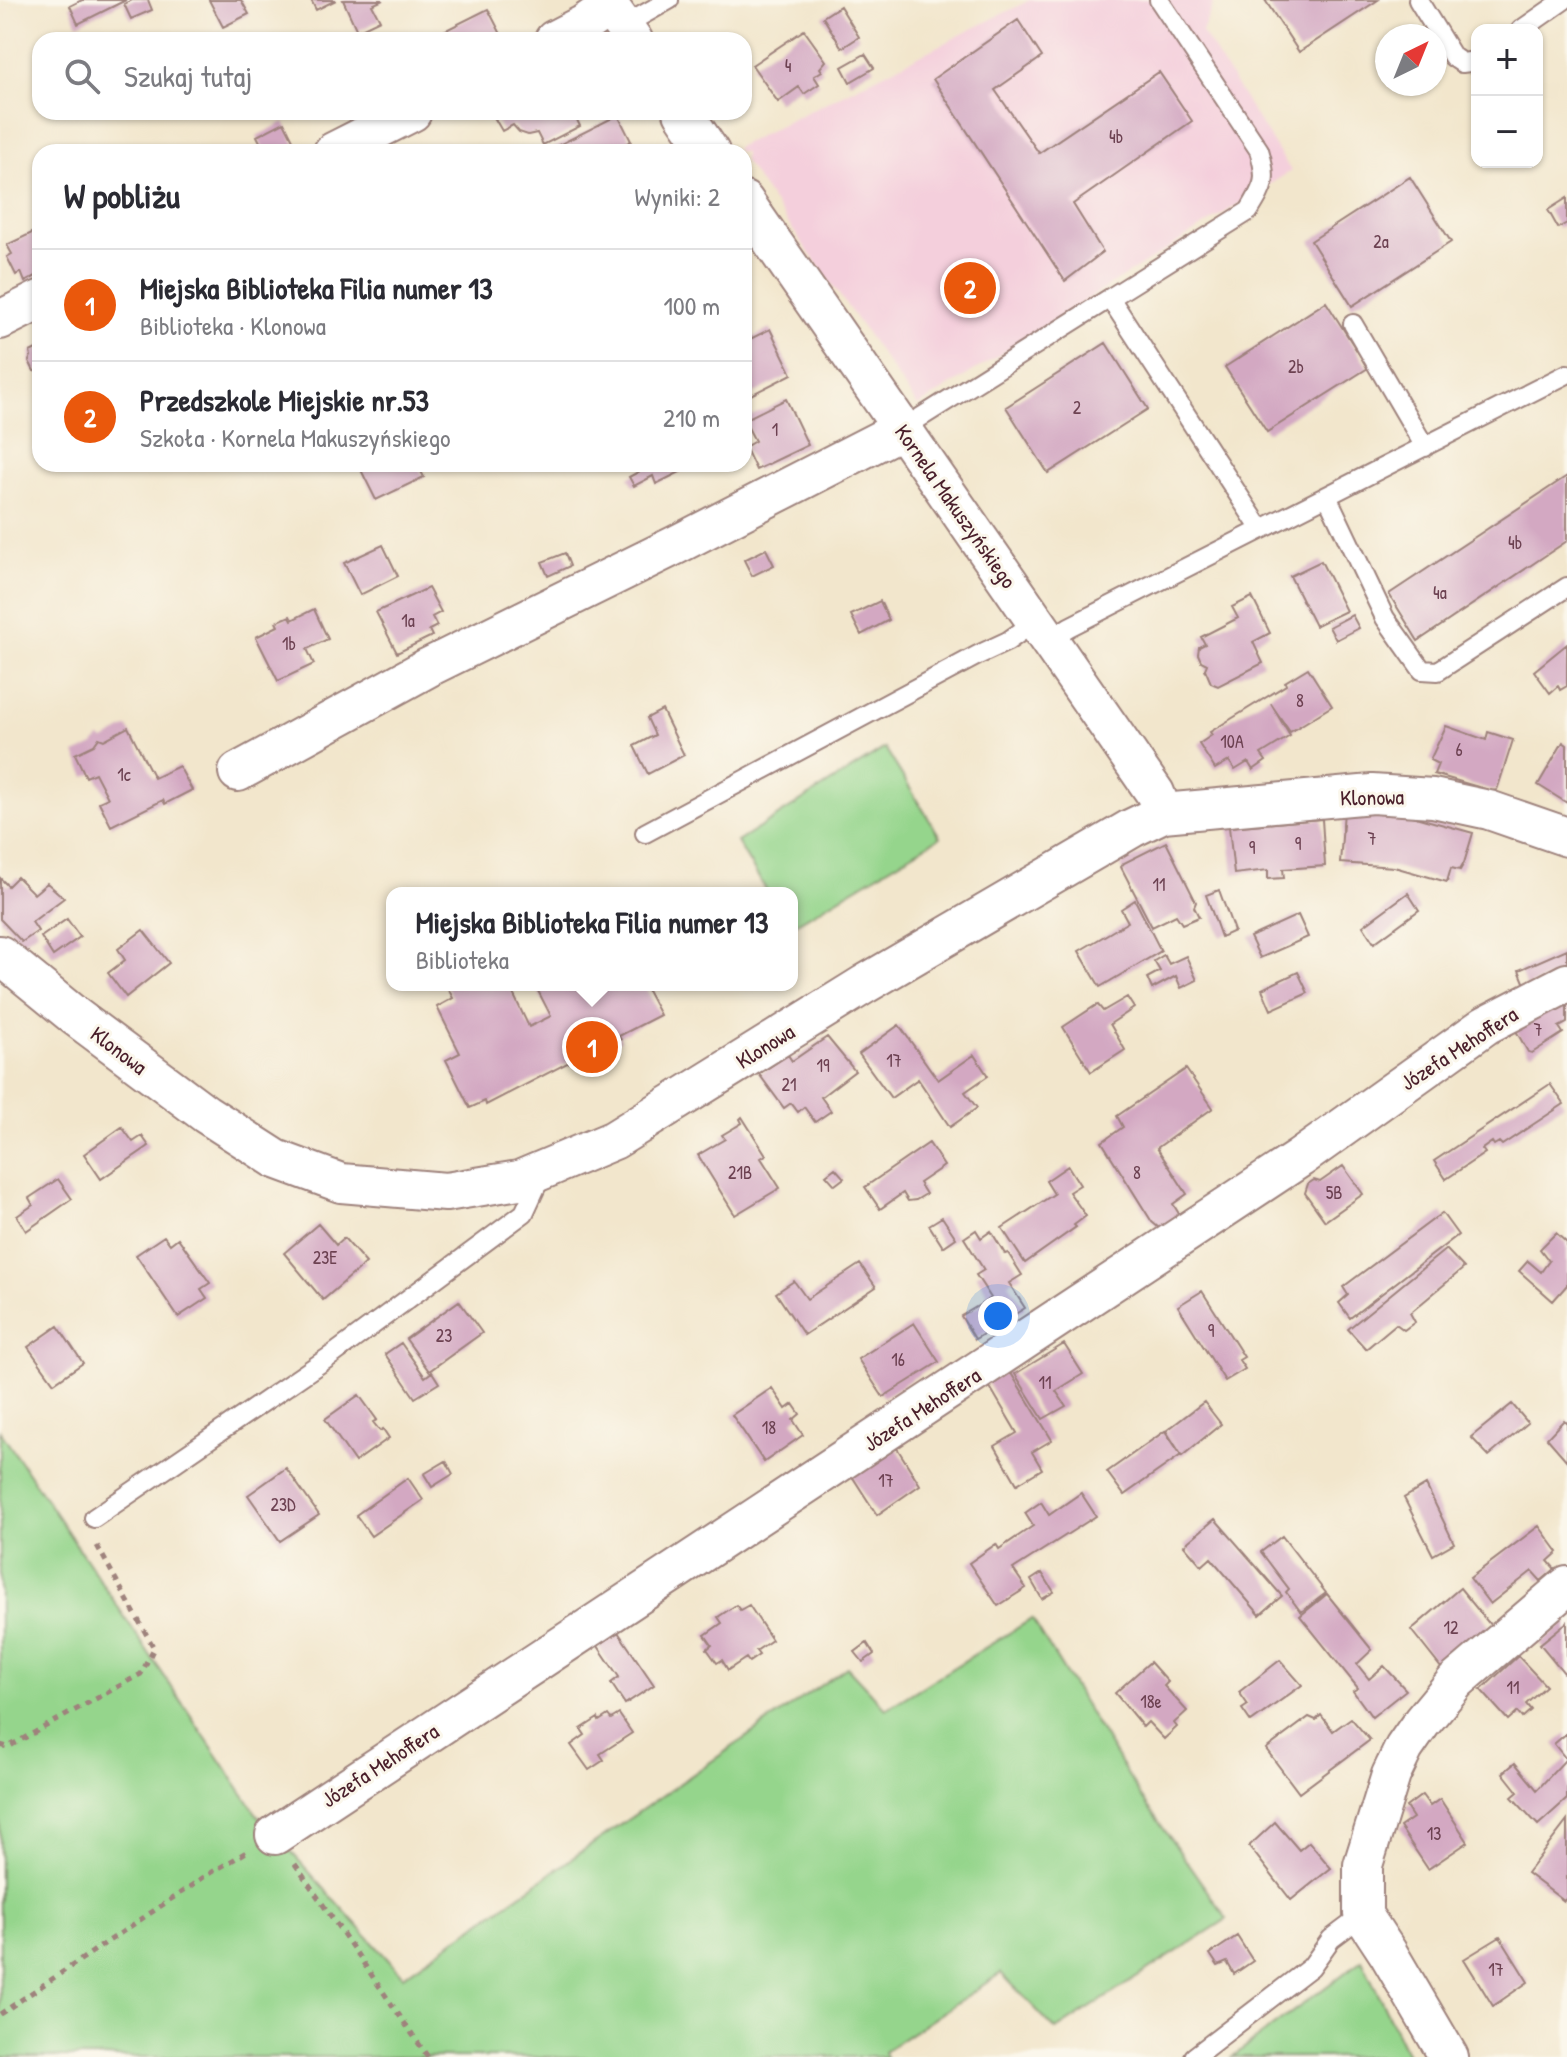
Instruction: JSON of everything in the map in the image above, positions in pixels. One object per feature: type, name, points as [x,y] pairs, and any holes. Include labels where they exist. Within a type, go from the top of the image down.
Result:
[{"type":"street","points":[[569,32],[583,25],[618,18]]},
{"type":"street","points":[[349,144],[396,120]]},
{"type":"street","points":[[688,120],[705,144]]},
{"type":"street","name":"Kornela Makuszyńskiego","points":[[752,213],[1155,793],[1163,813]]},
{"type":"street","points":[[0,320],[32,304]]},
{"type":"street","points":[[238,772],[429,667],[902,429]]},
{"type":"street","name":"Klonowa","points":[[0,955],[76,1017],[206,1114],[276,1159],[341,1183],[446,1192],[519,1180],[614,1140],[865,984],[1132,828],[1163,813],[1372,794],[1433,798],[1475,807],[1567,837]]},
{"type":"street","name":"Józefa Mehoffera","points":[[260,1845],[1300,1158],[1486,1025],[1567,983]]},
{"type":"street","points":[[1449,2057],[1363,1915],[1363,1865],[1391,1775],[1404,1748],[1456,1681],[1567,1586]]},
{"type":"lane","points":[[618,18],[669,0]]},
{"type":"lane","points":[[902,429],[1249,211],[1261,192],[1265,171],[1259,150],[1159,0]]},
{"type":"lane","points":[[1418,0],[1453,57],[1462,63],[1471,62]]},
{"type":"lane","points":[[1530,24],[1564,0]]},
{"type":"lane","points":[[1110,298],[1260,528]]},
{"type":"lane","points":[[1353,324],[1425,447]]},
{"type":"lane","points":[[645,833],[978,655],[1043,630],[1260,528],[1567,374]]},
{"type":"lane","points":[[1327,496],[1385,618],[1422,670],[1438,671],[1567,587]]},
{"type":"lane","points":[[94,1518],[335,1353],[524,1213],[544,1170]]},
{"type":"lane","points":[[1194,2057],[1311,1967],[1331,1939],[1363,1915]]},
{"type":"path","points":[[0,1745],[8,1747],[141,1674],[154,1648],[90,1533],[94,1518]]},
{"type":"path","points":[[0,2014],[204,1877],[260,1845],[428,2057]]},
{"type":"shaded area","points":[[1030,0],[1210,0],[1213,4],[1202,32],[1291,171],[918,406],[752,172],[752,144],[743,144]]},
{"type":"green space","points":[[885,748],[940,837],[798,922],[798,887],[764,887],[737,842]]},
{"type":"green space","points":[[0,1431],[256,1813],[403,1976],[847,1667],[886,1709],[1032,1619],[1140,1795],[1227,1919],[1056,2030],[1001,1973],[884,2052],[886,2057],[0,2057]]},
{"type":"green space","points":[[1362,1960],[1408,2057],[1232,2057]]},
{"type":"building","points":[[82,0],[126,0],[78,24],[70,6]]},
{"type":"building","points":[[132,0],[148,0],[152,10],[131,19],[124,4]]},
{"type":"building","points":[[209,0],[241,0],[249,14],[223,27]]},
{"type":"building","points":[[311,0],[336,0],[316,10]]},
{"type":"building","points":[[343,0],[383,0],[372,5],[380,20],[357,31]]},
{"type":"building","points":[[1265,0],[1378,0],[1299,52]]},
{"type":"building","points":[[840,6],[859,37],[842,48],[823,17]]},
{"type":"building","points":[[488,9],[500,32],[442,32]]},
{"type":"building","points":[[1018,20],[1042,57],[995,90],[1039,153],[1159,72],[1192,121],[1073,204],[1103,252],[1065,281],[933,79]]},
{"type":"building","points":[[804,30],[826,61],[820,68],[822,71],[814,76],[819,84],[804,94],[799,87],[778,102],[752,65]]},
{"type":"building","points":[[865,54],[874,68],[850,82],[842,67]]},
{"type":"building","points":[[496,120],[577,120],[580,126],[545,144],[537,133],[528,135],[519,132],[513,125],[502,131]]},
{"type":"building","points":[[608,120],[620,120],[631,141],[625,144],[561,144]]},
{"type":"building","points":[[284,122],[295,144],[261,144],[257,136]]},
{"type":"building","points":[[1410,177],[1451,242],[1352,306],[1311,241]]},
{"type":"building","points":[[1567,198],[1567,223],[1558,228],[1548,210]]},
{"type":"building","points":[[32,233],[32,278],[25,282],[21,272],[16,275],[7,257],[12,254],[7,245]]},
{"type":"building","points":[[1326,302],[1368,368],[1267,432],[1225,367]]},
{"type":"building","points":[[770,329],[792,374],[752,394],[752,338]]},
{"type":"building","points":[[1106,343],[1148,409],[1048,473],[1006,407]]},
{"type":"building","points":[[786,399],[808,445],[756,470],[752,462],[752,443],[755,441],[752,416]]},
{"type":"building","points":[[362,472],[421,472],[424,477],[376,500]]},
{"type":"building","points":[[638,472],[680,472],[656,484],[653,476],[634,486],[629,477]]},
{"type":"building","points":[[1567,476],[1567,541],[1418,641],[1389,594]]},
{"type":"building","points":[[383,545],[398,576],[360,595],[344,563]]},
{"type":"building","points":[[766,549],[774,565],[752,576],[744,560]]},
{"type":"building","points":[[565,553],[570,566],[548,576],[542,562]]},
{"type":"building","points":[[1321,561],[1346,611],[1315,626],[1290,576]]},
{"type":"building","points":[[428,588],[441,612],[432,617],[437,626],[429,630],[432,636],[397,653],[376,612]]},
{"type":"building","points":[[1252,597],[1270,633],[1253,642],[1263,663],[1218,686],[1211,683],[1205,669],[1207,664],[1201,661],[1198,654],[1199,647],[1205,644],[1201,637],[1238,618],[1232,607]]},
{"type":"building","points":[[880,601],[889,620],[861,635],[851,615]]},
{"type":"building","points":[[314,609],[328,639],[307,649],[314,664],[278,681],[256,637],[278,626],[276,622],[290,616],[292,620]]},
{"type":"building","points":[[1352,615],[1359,628],[1336,640],[1329,627]]},
{"type":"building","points":[[1567,644],[1567,686],[1560,690],[1558,686],[1550,693],[1534,671]]},
{"type":"building","points":[[1308,668],[1332,706],[1290,732],[1271,704],[1290,736],[1261,754],[1266,761],[1253,770],[1248,762],[1235,770],[1229,761],[1215,769],[1199,744],[1212,735],[1210,732]]},
{"type":"building","points":[[662,710],[684,755],[648,774],[634,746],[655,735],[647,718]]},
{"type":"building","points":[[1446,726],[1486,740],[1488,732],[1513,740],[1497,790],[1434,774],[1438,764],[1430,760]]},
{"type":"building","points":[[128,727],[154,778],[179,766],[192,790],[165,804],[163,800],[111,826],[99,802],[108,798],[95,773],[86,777],[75,754],[94,745],[99,738],[104,740]]},
{"type":"building","points":[[1563,742],[1567,745],[1567,803],[1538,785]]},
{"type":"building","points":[[1344,811],[1408,815],[1473,833],[1464,863],[1460,870],[1451,868],[1447,882],[1394,867],[1340,863]]},
{"type":"building","points":[[1322,819],[1325,866],[1283,869],[1284,878],[1268,879],[1268,870],[1234,874],[1229,827]]},
{"type":"building","points":[[1166,842],[1196,902],[1194,907],[1199,917],[1182,924],[1176,915],[1152,927],[1121,867]]},
{"type":"building","points":[[17,877],[34,894],[47,883],[64,898],[32,922],[38,931],[22,942],[0,919],[0,878],[8,886]]},
{"type":"building","points":[[1219,890],[1234,931],[1221,937],[1206,895]]},
{"type":"building","points":[[1408,893],[1419,910],[1374,943],[1363,926]]},
{"type":"building","points":[[1135,900],[1161,951],[1100,987],[1079,951],[1128,922],[1121,909]]},
{"type":"building","points":[[1298,915],[1308,937],[1260,958],[1250,937]]},
{"type":"building","points":[[67,919],[80,937],[53,956],[41,937]]},
{"type":"building","points":[[143,930],[169,963],[126,997],[108,973],[125,960],[118,949]]},
{"type":"building","points":[[1567,949],[1567,970],[1526,987],[1519,970]]},
{"type":"building","points":[[1164,955],[1169,964],[1186,956],[1197,980],[1181,988],[1176,976],[1152,989],[1147,978],[1160,971],[1154,961]]},
{"type":"building","points":[[1298,972],[1308,993],[1271,1010],[1262,989]]},
{"type":"building","points":[[1567,990],[1567,1023],[1559,1027],[1563,1033],[1532,1053],[1528,1052],[1511,1022]]},
{"type":"building","points":[[449,991],[512,991],[529,1027],[551,1016],[538,991],[647,991],[660,1015],[573,1065],[571,1061],[486,1105],[485,1101],[470,1108],[446,1060],[460,1053],[437,1007],[453,998]]},
{"type":"building","points":[[1127,997],[1134,1008],[1110,1024],[1125,1050],[1091,1072],[1063,1027],[1095,1006],[1098,1005],[1103,1011]]},
{"type":"building","points":[[899,1025],[938,1080],[974,1055],[988,1076],[965,1092],[977,1108],[950,1127],[918,1079],[891,1098],[859,1054]]},
{"type":"building","points":[[827,1037],[855,1071],[821,1097],[831,1111],[815,1122],[804,1107],[798,1112],[791,1103],[784,1108],[759,1074],[788,1055],[792,1061]]},
{"type":"building","points":[[1186,1069],[1213,1108],[1157,1148],[1187,1194],[1173,1204],[1184,1222],[1166,1234],[1152,1222],[1102,1142],[1123,1127],[1117,1116]]},
{"type":"building","points":[[1550,1084],[1564,1104],[1502,1145],[1492,1142],[1482,1149],[1485,1153],[1446,1179],[1434,1161]]},
{"type":"building","points":[[742,1117],[766,1155],[761,1158],[780,1188],[735,1215],[698,1155],[725,1139],[722,1135],[742,1123]]},
{"type":"building","points":[[122,1127],[133,1142],[142,1136],[149,1146],[101,1179],[84,1154]]},
{"type":"building","points":[[929,1143],[944,1166],[919,1183],[926,1194],[908,1201],[903,1193],[880,1209],[865,1187]]},
{"type":"building","points":[[1068,1166],[1080,1185],[1069,1192],[1086,1216],[1074,1225],[1076,1227],[1025,1263],[1002,1228],[1054,1194],[1046,1181]]},
{"type":"building","points":[[1343,1166],[1363,1194],[1325,1221],[1305,1193],[1308,1184],[1314,1180],[1320,1182]]},
{"type":"building","points":[[835,1168],[844,1178],[835,1185],[826,1175]]},
{"type":"building","points":[[58,1179],[72,1199],[26,1231],[17,1216],[33,1205],[29,1198]]},
{"type":"building","points":[[1442,1213],[1458,1235],[1350,1318],[1339,1303],[1348,1295],[1343,1287]]},
{"type":"building","points":[[942,1217],[956,1238],[943,1247],[929,1225]]},
{"type":"building","points":[[318,1224],[336,1245],[344,1238],[366,1263],[323,1300],[284,1253]]},
{"type":"building","points":[[976,1230],[981,1238],[991,1231],[1022,1275],[1009,1283],[1025,1308],[975,1339],[961,1316],[991,1298],[976,1275],[984,1270],[964,1238]]},
{"type":"building","points":[[1556,1233],[1567,1243],[1567,1285],[1553,1301],[1519,1271],[1528,1261],[1541,1272],[1549,1261],[1540,1249]]},
{"type":"building","points":[[164,1236],[170,1244],[178,1238],[210,1283],[201,1289],[207,1298],[178,1317],[136,1255]]},
{"type":"building","points":[[1446,1249],[1464,1268],[1410,1313],[1415,1322],[1404,1330],[1396,1324],[1366,1349],[1348,1329]]},
{"type":"building","points":[[860,1264],[876,1287],[804,1335],[776,1293],[794,1281],[807,1299]]},
{"type":"building","points":[[1202,1291],[1244,1357],[1239,1360],[1245,1369],[1225,1381],[1178,1306]]},
{"type":"building","points":[[459,1301],[482,1333],[429,1371],[406,1339]]},
{"type":"building","points":[[914,1323],[939,1362],[883,1397],[858,1359]]},
{"type":"building","points":[[58,1326],[83,1363],[54,1383],[28,1347]]},
{"type":"building","points":[[401,1343],[425,1377],[432,1372],[439,1383],[415,1398],[385,1354]]},
{"type":"building","points":[[1064,1344],[1083,1374],[1056,1391],[1066,1406],[1043,1419],[1015,1374]]},
{"type":"building","points":[[1009,1370],[1052,1440],[1032,1452],[1042,1469],[1017,1484],[995,1446],[1017,1433],[987,1382]]},
{"type":"building","points":[[772,1388],[786,1409],[793,1404],[800,1414],[793,1420],[803,1435],[764,1462],[732,1415]]},
{"type":"building","points":[[359,1395],[377,1420],[373,1422],[389,1438],[355,1462],[325,1419]]},
{"type":"building","points":[[1204,1402],[1221,1424],[1182,1456],[1166,1431]]},
{"type":"building","points":[[1512,1404],[1528,1423],[1489,1456],[1471,1437]]},
{"type":"building","points":[[1564,1420],[1567,1423],[1567,1461],[1547,1438]]},
{"type":"building","points":[[1165,1431],[1181,1455],[1124,1495],[1107,1472]]},
{"type":"building","points":[[897,1448],[920,1485],[877,1515],[852,1476]]},
{"type":"building","points":[[446,1461],[453,1474],[432,1487],[424,1474]]},
{"type":"building","points":[[286,1468],[319,1515],[280,1541],[248,1495]]},
{"type":"building","points":[[408,1478],[423,1500],[371,1536],[356,1515]]},
{"type":"building","points":[[1426,1485],[1454,1543],[1433,1555],[1404,1498]]},
{"type":"building","points":[[1081,1493],[1096,1516],[1013,1569],[1026,1588],[998,1606],[969,1563],[996,1544],[999,1549],[1033,1526],[1025,1513],[1041,1502],[1049,1515]]},
{"type":"building","points":[[1215,1519],[1282,1596],[1260,1615],[1211,1558],[1202,1566],[1184,1545]]},
{"type":"building","points":[[1539,1526],[1558,1552],[1548,1561],[1555,1569],[1541,1581],[1532,1571],[1490,1604],[1470,1578]]},
{"type":"building","points":[[1282,1536],[1326,1593],[1301,1612],[1286,1592],[1289,1589],[1261,1552]]},
{"type":"building","points":[[1042,1573],[1054,1592],[1042,1599],[1031,1580]]},
{"type":"building","points":[[1460,1588],[1492,1627],[1442,1669],[1411,1630]]},
{"type":"building","points":[[1327,1594],[1372,1650],[1357,1664],[1369,1679],[1384,1666],[1406,1690],[1372,1717],[1353,1691],[1358,1688],[1300,1616]]},
{"type":"building","points":[[736,1605],[740,1610],[749,1605],[772,1640],[756,1651],[759,1655],[749,1662],[746,1658],[728,1670],[722,1660],[717,1663],[707,1649],[712,1645],[705,1635],[722,1623],[718,1617]]},
{"type":"building","points":[[1567,1622],[1567,1671],[1564,1673],[1540,1644]]},
{"type":"building","points":[[618,1632],[654,1685],[625,1704],[611,1683],[619,1677],[598,1646]]},
{"type":"building","points":[[867,1643],[874,1654],[863,1662],[855,1652]]},
{"type":"building","points":[[1518,1656],[1546,1686],[1526,1704],[1531,1710],[1522,1718],[1517,1712],[1508,1720],[1481,1690]]},
{"type":"building","points":[[1280,1660],[1302,1685],[1251,1722],[1242,1709],[1248,1705],[1239,1692]]},
{"type":"building","points":[[1150,1662],[1168,1682],[1164,1686],[1187,1711],[1174,1723],[1177,1727],[1164,1739],[1148,1722],[1143,1727],[1115,1693]]},
{"type":"building","points":[[619,1714],[632,1733],[600,1754],[604,1760],[589,1770],[571,1745],[585,1735],[581,1729],[598,1718],[599,1721],[608,1715],[611,1719]]},
{"type":"building","points":[[1321,1715],[1333,1731],[1351,1718],[1370,1740],[1299,1793],[1266,1749],[1309,1717],[1316,1720]]},
{"type":"building","points":[[1567,1733],[1567,1799],[1538,1825],[1512,1797],[1518,1792],[1503,1773],[1515,1763],[1537,1790],[1566,1759],[1554,1744]]},
{"type":"building","points":[[1422,1795],[1430,1806],[1440,1799],[1468,1842],[1428,1869],[1400,1827],[1413,1818],[1406,1807]]},
{"type":"building","points":[[1567,1821],[1567,1897],[1564,1901],[1527,1873]]},
{"type":"building","points":[[1275,1822],[1299,1850],[1309,1842],[1331,1868],[1291,1900],[1249,1846]]},
{"type":"building","points":[[1237,1936],[1253,1961],[1234,1974],[1227,1962],[1218,1966],[1210,1954]]},
{"type":"building","points":[[1500,1937],[1528,1982],[1493,2006],[1464,1959]]},
{"type":"place","name":"Przedszkole Miejskie nr.53","points":[[970,288]]},
{"type":"place","name":"Miejska Biblioteka Filia numer 13","points":[[592,1047]]}]
